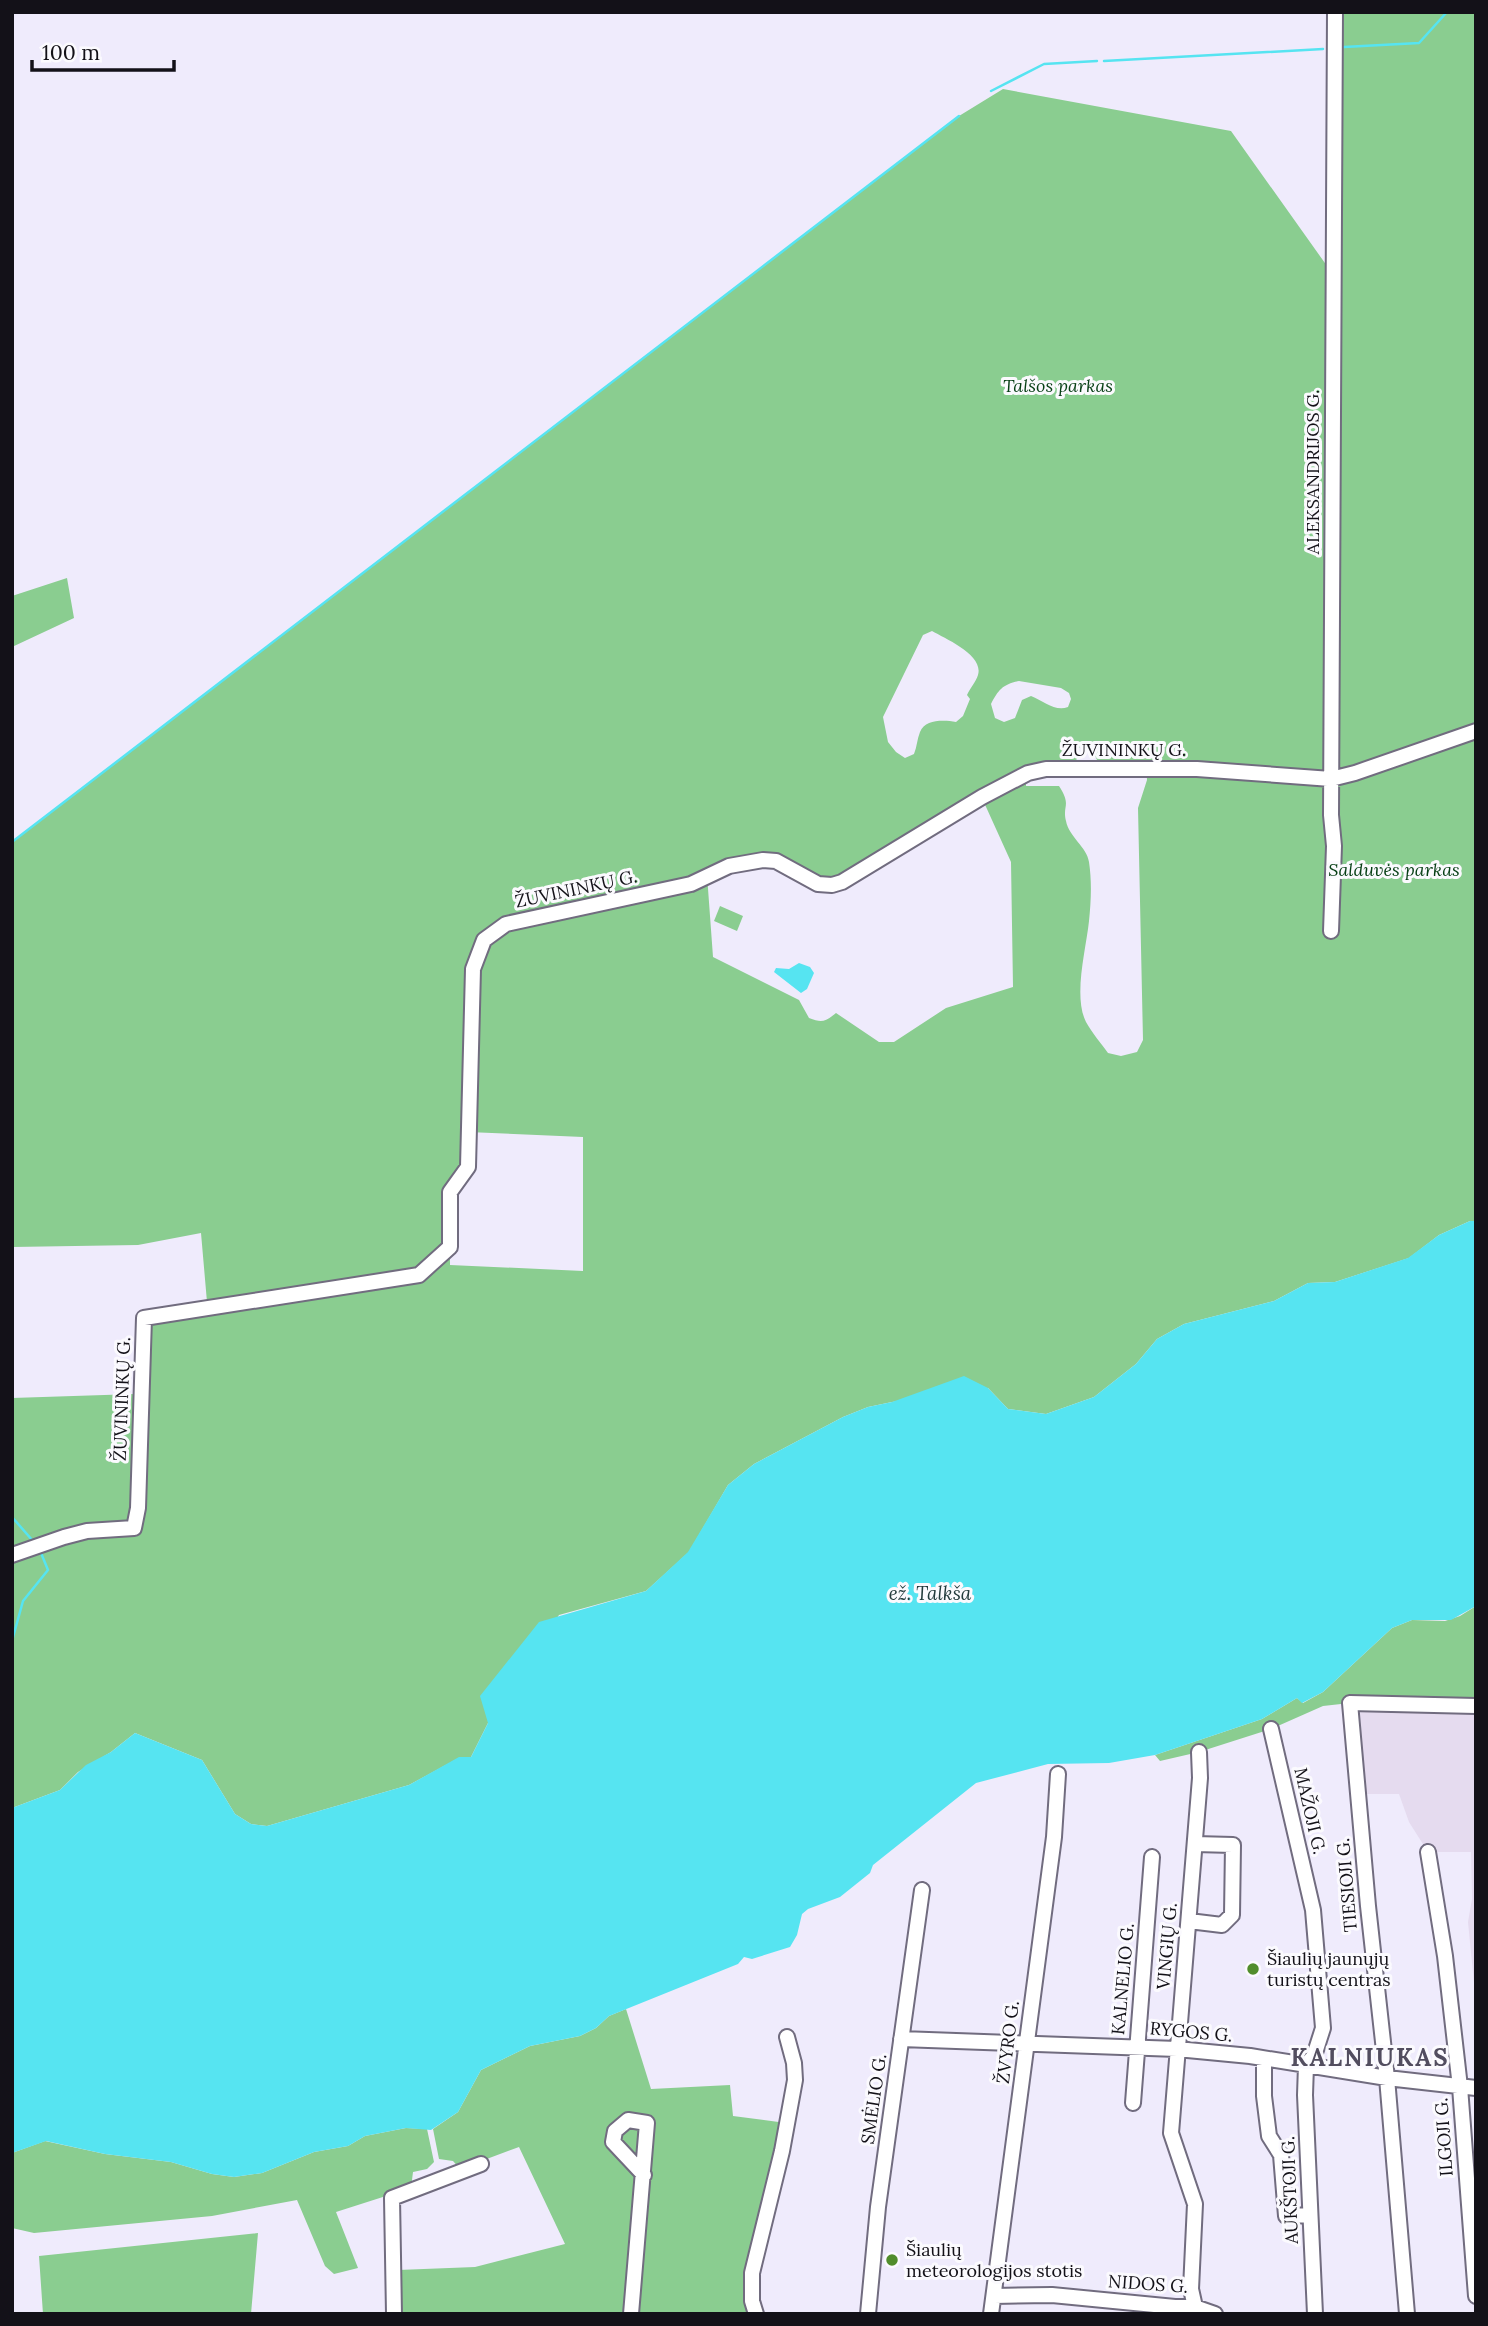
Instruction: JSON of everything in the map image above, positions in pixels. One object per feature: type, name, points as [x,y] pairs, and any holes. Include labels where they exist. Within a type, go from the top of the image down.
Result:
[{"type":"street","name":"ALEKSANDRIJOS G.","points":[[1331,931],[1334,846],[1331,779],[1335,12]]},
{"type":"street","name":"ŽUVININKŲ G.","points":[[12,1555],[87,1531],[134,1528],[138,1508],[144,1318],[419,1275],[450,1247],[450,1192],[468,1167],[473,969],[484,940],[506,924],[691,884],[729,866],[763,860],[776,860],[818,884],[832,885],[842,882],[982,797],[1028,773],[1046,769],[1197,769],[1331,779],[1476,731]]},
{"type":"street","name":"TIESIOJI G.","points":[[1407,2314],[1387,2077],[1350,1703],[1476,1706]]},
{"type":"street","name":"MAŽOJI G.","points":[[1271,1729],[1312,1910],[1323,2028],[1314,2056],[1306,2065]]},
{"type":"street","name":"VINGIŲ G.","points":[[1195,2306],[1191,2289],[1195,2204],[1171,2133],[1200,1778],[1199,1752]]},
{"type":"street","name":"ŽVYRO G.","points":[[991,2314],[1054,1838],[1058,1774]]},
{"type":"street","points":[[1189,1922],[1222,1924],[1227,1922],[1231,1915],[1233,1845],[1195,1844]]},
{"type":"street","name":"ILGOJI G.","points":[[1427,1852],[1445,1956],[1460,2087],[1476,2296]]},
{"type":"street","name":"KALNELIO G.","points":[[1133,2103],[1152,1857]]},
{"type":"street","name":"SMĖLIO G.","points":[[868,2314],[878,2207],[922,1890]]},
{"type":"street","points":[[756,2314],[752,2301],[752,2273],[782,2151],[795,2080],[794,2063],[787,2037]]},
{"type":"street","name":"RYGOS G.","points":[[901,2039],[1177,2049],[1476,2088]]},
{"type":"street","points":[[1264,2059],[1264,2096],[1269,2136],[1281,2154],[1286,2216],[1310,2215]]},
{"type":"street","name":"AUKŠTOJI G.","points":[[1306,2065],[1315,2314]]},
{"type":"street","points":[[631,2314],[644,2175],[647,2123],[628,2120],[615,2131],[613,2142],[644,2175]]},
{"type":"street","points":[[394,2314],[391,2198],[481,2164]]},
{"type":"street","name":"NIDOS G.","points":[[994,2296],[1052,2295],[1175,2307],[1195,2306],[1215,2314]]},
{"type":"shaded area","points":[[1350,1703],[1476,1706],[1476,1984],[1468,1922],[1472,1899],[1471,1852],[1428,1852],[1409,1822],[1399,1794],[1358,1794]]},
{"type":"green space","name":"Talšos parkas","points":[[1335,12],[1476,12],[1476,1221],[1470,1221],[1439,1235],[1409,1258],[1335,1282],[1308,1283],[1274,1301],[1184,1324],[1157,1339],[1136,1364],[1094,1397],[1046,1414],[1008,1409],[988,1388],[892,1402],[868,1407],[843,1417],[754,1464],[728,1485],[689,1552],[646,1591],[559,1615],[488,1723],[471,1757],[459,1758],[409,1785],[267,1826],[251,1824],[235,1814],[202,1760],[135,1733],[111,1752],[78,1772],[60,1790],[12,1808],[12,1398],[135,1394],[137,1315],[207,1302],[201,1233],[138,1245],[12,1247],[12,842],[959,116],[1003,89],[1231,131],[1332,273]],"holes":[[[932,631],[970,654],[978,668],[978,675],[967,695],[970,699],[963,716],[956,722],[941,721],[926,725],[920,732],[914,754],[905,758],[888,742],[883,717],[923,635]],[[1019,681],[1061,688],[1069,693],[1071,699],[1068,707],[1059,708],[1031,696],[1022,700],[1015,718],[1004,722],[995,718],[991,704],[1002,688]],[[1090,745],[1097,760],[1146,760],[1147,780],[1138,808],[1143,1040],[1137,1052],[1121,1056],[1108,1053],[1088,1026],[1082,1011],[1080,986],[1091,899],[1088,857],[1068,827],[1065,816],[1066,802],[1059,786],[1026,786],[1026,769],[1075,761],[1077,749]],[[982,798],[1011,862],[1013,987],[946,1008],[894,1042],[879,1042],[836,1013],[823,1021],[809,1018],[799,1000],[713,957],[707,875],[776,861],[832,885]],[[468,1132],[583,1137],[583,1271],[450,1265],[450,1192],[468,1167]]]},
{"type":"green space","points":[[67,578],[74,618],[12,647],[12,596]]},
{"type":"green space","points":[[720,906],[743,916],[737,931],[714,921]]},
{"type":"green space","points":[[1476,1606],[1476,1706],[1350,1703],[1323,1706],[1271,1729],[1199,1752],[1160,1761],[1155,1755],[1262,1719],[1297,1698],[1303,1703],[1323,1692],[1392,1628],[1412,1620],[1445,1621]]},
{"type":"green space","points":[[626,2009],[651,2089],[730,2085],[733,2116],[786,2123],[752,2273],[756,2314],[399,2314],[398,2270],[475,2267],[565,2244],[519,2147],[460,2169],[453,2161],[439,2159],[433,2129],[458,2112],[481,2070],[530,2046],[580,2036],[596,2028],[609,2016]]},
{"type":"green space","points":[[406,2128],[427,2129],[434,2162],[427,2169],[413,2172],[411,2188],[336,2212],[358,2268],[334,2274],[325,2266],[297,2200],[212,2216],[34,2233],[12,2228],[12,2153],[45,2141],[105,2154],[171,2162],[212,2174],[234,2177],[262,2173],[314,2152],[348,2146],[365,2136]]},
{"type":"green space","points":[[258,2233],[251,2314],[43,2314],[39,2256]]},
{"type":"water","points":[[799,963],[810,967],[814,973],[807,989],[801,993],[774,972],[776,968],[789,969]]},
{"type":"water","name":"ež. Talkša","points":[[1470,1221],[1476,1221],[1476,1606],[1451,1620],[1412,1620],[1392,1628],[1323,1692],[1302,1703],[1297,1698],[1262,1719],[1155,1755],[1109,1763],[1048,1764],[976,1783],[873,1865],[870,1873],[840,1897],[808,1909],[802,1914],[797,1935],[790,1947],[752,1959],[744,1957],[738,1964],[609,2016],[596,2028],[580,2036],[530,2046],[481,2070],[458,2112],[431,2130],[406,2128],[365,2136],[348,2146],[314,2152],[262,2173],[234,2177],[212,2174],[171,2162],[105,2154],[46,2141],[12,2153],[12,1808],[60,1790],[86,1765],[111,1752],[135,1733],[202,1760],[235,1814],[251,1824],[267,1826],[409,1785],[459,1757],[471,1757],[488,1723],[480,1696],[539,1622],[646,1591],[688,1552],[728,1485],[754,1464],[843,1417],[964,1376],[988,1388],[1008,1409],[1046,1414],[1094,1397],[1136,1364],[1157,1339],[1184,1324],[1274,1301],[1308,1283],[1335,1282],[1408,1258],[1439,1235]]},
{"type":"waterway","points":[[1344,47],[1419,43],[1447,12]]},
{"type":"waterway","points":[[1104,61],[1323,49]]},
{"type":"waterway","points":[[991,91],[1044,64],[1097,61]]},
{"type":"waterway","points":[[12,842],[959,116]]},
{"type":"waterway","points":[[12,1517],[33,1541]]},
{"type":"waterway","points":[[12,1641],[23,1601],[48,1570],[41,1553]]},
{"type":"place","name":"Šiaulių jaunųjų turistų centras","points":[[1253,1969]]},
{"type":"place","name":"Šiaulių meteorologijos stotis","points":[[892,2260]]},
{"type":"district","name":"KALNIUKAS","points":[[1370,2058]]},
{"type":"park label","name":"Salduvės parkas","points":[[1394,870]]}]
